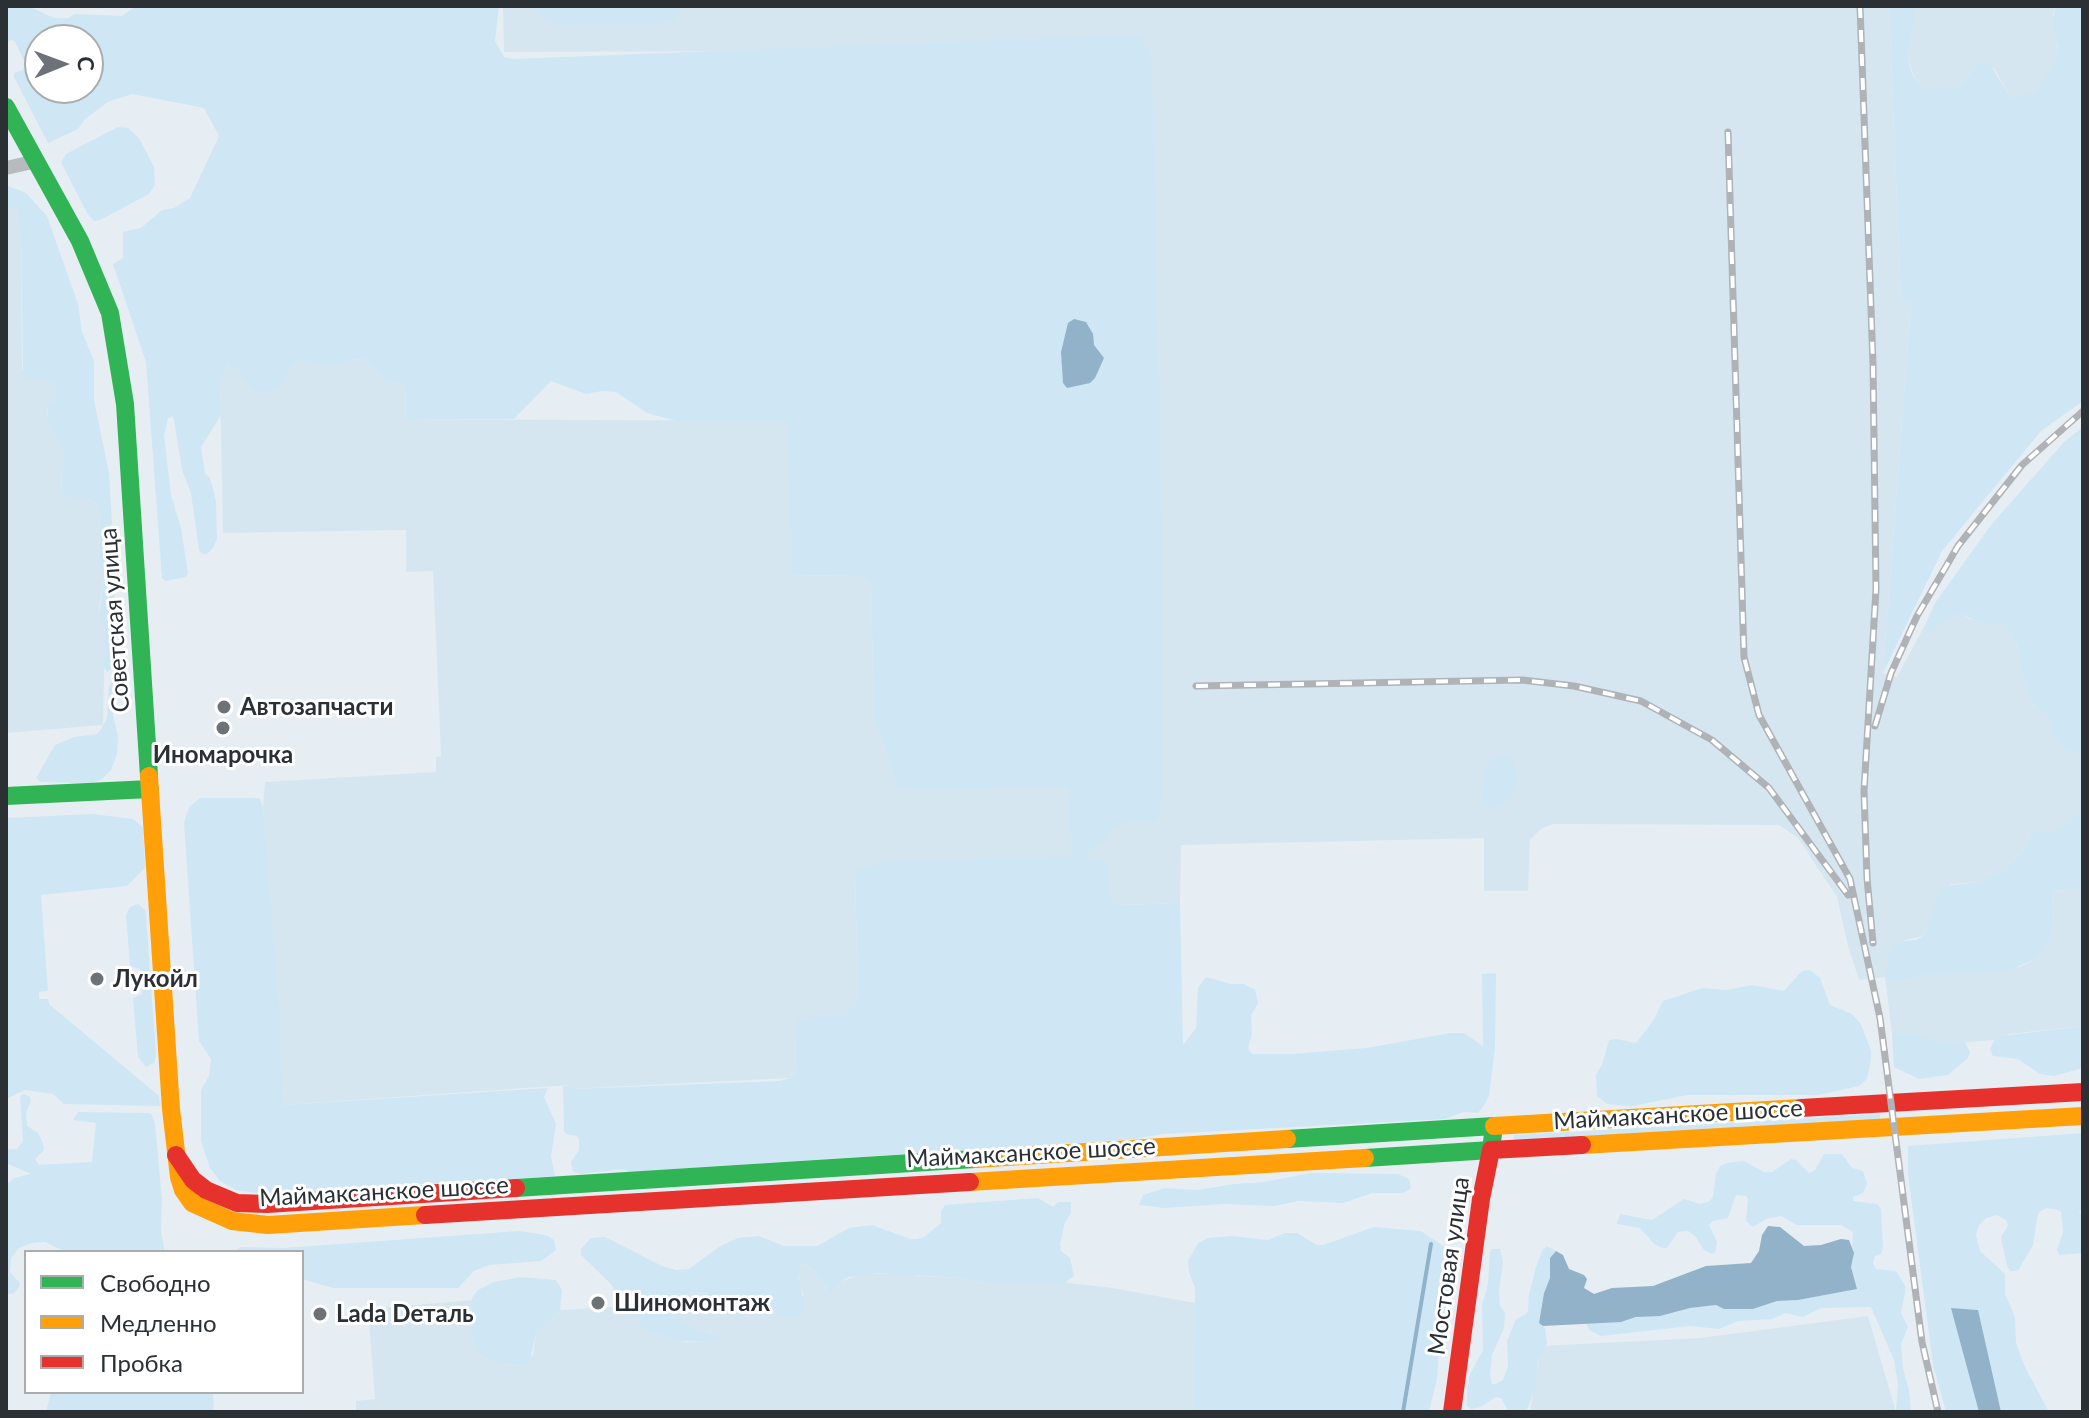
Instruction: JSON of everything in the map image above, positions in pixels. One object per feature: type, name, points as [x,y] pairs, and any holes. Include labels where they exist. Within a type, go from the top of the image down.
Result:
[{"type":"main road","name":"Советская улица","points":[[6,107],[80,241],[110,313],[125,404],[176,1155]]},
{"type":"main road","points":[[6,796],[150,789]]},
{"type":"main road","name":"Маймаксанское шоссе","points":[[176,1155],[193,1180],[206,1190],[237,1203],[267,1204],[2083,1092]]},
{"type":"main road","name":"Маймаксанское шоссе","points":[[176,1155],[183,1190],[192,1203],[232,1221],[268,1225],[2083,1116]]},
{"type":"main road","name":"Мостовая улица","points":[[1452,1412],[1494,1126]]},
{"type":"street","points":[[6,168],[37,161]]},
{"type":"shaded area","points":[[6,6],[28,6],[54,18],[69,18],[74,14],[122,16],[136,6],[499,6],[495,41],[504,57],[513,59],[1124,35],[1141,38],[1149,49],[1152,66],[1162,530],[1162,800],[1159,816],[1154,822],[1129,821],[1110,829],[1086,859],[1108,861],[1111,903],[1180,903],[1183,1045],[1196,1028],[1198,988],[1206,977],[1244,984],[1255,990],[1258,1003],[1251,1015],[1252,1034],[1248,1048],[1252,1054],[1367,1048],[1450,1033],[1464,1033],[1483,1046],[1482,974],[1496,973],[1495,1047],[1489,1096],[1485,1104],[1478,1113],[1463,1112],[1445,1119],[1163,1134],[1135,1139],[630,1172],[622,1169],[581,1174],[573,1172],[571,1162],[579,1150],[579,1140],[577,1136],[564,1131],[563,1086],[571,1085],[571,1089],[780,1081],[796,1074],[795,1025],[799,1018],[844,1015],[858,1000],[855,870],[892,860],[1071,857],[1069,787],[898,790],[874,721],[871,583],[863,576],[791,575],[788,421],[677,421],[647,413],[616,392],[586,394],[551,381],[514,419],[406,419],[405,385],[385,381],[366,360],[356,359],[335,366],[303,361],[293,365],[283,383],[263,394],[255,391],[235,368],[227,364],[220,383],[221,415],[201,447],[205,474],[210,478],[216,501],[217,539],[207,554],[199,550],[191,493],[182,470],[174,420],[172,416],[168,418],[164,435],[171,495],[181,528],[188,574],[166,581],[162,578],[146,362],[113,264],[123,258],[123,232],[141,228],[162,210],[174,208],[190,198],[219,136],[204,108],[132,94],[108,102],[85,119],[78,129],[48,143],[28,104],[104,104],[104,24],[24,24],[24,61],[12,40],[6,42]],"holes":[[[1074,319],[1093,334],[1094,345],[1101,352],[1063,383],[1061,353],[1068,324]]]},
{"type":"shaded area","points":[[503,6],[1889,6],[1901,300],[1911,302],[1883,673],[1897,677],[1926,623],[1926,630],[1954,616],[1963,615],[1969,619],[2003,623],[2019,650],[2032,704],[2051,719],[2062,748],[2083,757],[2083,810],[2055,832],[2041,830],[2031,833],[2025,848],[2006,869],[1981,882],[1951,884],[1937,898],[1932,921],[1923,936],[1902,941],[1900,982],[1925,975],[2020,967],[2036,959],[2050,940],[2054,923],[2052,891],[2083,889],[2083,1026],[1956,1043],[1933,1042],[1913,1034],[1892,1034],[1885,977],[1859,980],[1837,897],[1798,838],[1779,825],[1554,824],[1542,828],[1530,840],[1528,891],[1484,891],[1484,838],[1181,845],[1180,903],[1110,903],[1108,862],[855,871],[858,1000],[844,1015],[795,1026],[796,1074],[789,1078],[571,1089],[570,1085],[283,1105],[263,808],[265,782],[436,772],[436,757],[441,756],[433,571],[406,572],[406,530],[223,533],[220,383],[227,364],[283,383],[293,365],[303,361],[335,366],[356,359],[366,360],[385,381],[405,385],[406,419],[789,421],[791,575],[863,576],[871,583],[874,721],[898,789],[815,51],[504,52]]},
{"type":"shaded area","points":[[537,6],[684,6],[674,21],[664,23],[558,25],[541,19]]},
{"type":"shaded area","points":[[1889,6],[1914,6],[1914,27],[1907,56],[1912,74],[1923,89],[1955,88],[1962,84],[1975,66],[1989,62],[2011,99],[2035,92],[2055,62],[2058,45],[2053,22],[2055,6],[2083,6],[2083,401],[2041,431],[1942,551],[1883,673],[1911,302],[1901,300]]},
{"type":"shaded area","points":[[1914,6],[2055,6],[2053,15],[2058,37],[2056,62],[2035,92],[2018,99],[2011,99],[1994,68],[1975,66],[1962,84],[1955,88],[1923,90],[1907,56],[1914,27]]},
{"type":"shaded area","points":[[24,66],[24,96],[14,77],[14,73]]},
{"type":"shaded area","points":[[118,127],[128,128],[139,138],[154,167],[155,185],[149,194],[94,221],[61,162],[66,154]]},
{"type":"shaded area","points":[[6,185],[26,193],[47,216],[78,304],[82,332],[94,361],[94,400],[109,473],[112,523],[109,533],[114,548],[109,565],[114,579],[116,659],[115,665],[107,672],[102,665],[105,629],[99,615],[105,573],[99,565],[100,514],[96,504],[88,498],[71,498],[61,494],[63,452],[47,420],[48,405],[55,399],[57,389],[51,381],[23,375],[21,235],[16,209],[6,206]]},
{"type":"shaded area","points":[[6,206],[16,208],[21,235],[22,370],[51,381],[58,390],[47,410],[47,420],[63,452],[61,494],[71,498],[88,498],[96,504],[100,514],[99,558],[105,573],[99,609],[105,629],[103,725],[6,733]]},
{"type":"shaded area","points":[[1074,319],[1086,322],[1093,334],[1094,345],[1104,358],[1090,383],[1067,388],[1063,383],[1061,352],[1068,323]]},
{"type":"shaded area","points":[[2083,427],[2083,757],[2062,748],[2053,733],[2051,719],[2032,704],[2022,673],[2019,650],[2003,624],[1978,622],[1963,615],[1940,624],[1935,631],[1926,631],[1926,623],[1935,603],[1991,525],[2064,442]]},
{"type":"shaded area","points":[[113,678],[117,682],[113,716],[118,736],[117,754],[111,770],[93,783],[40,782],[36,778],[55,745],[100,731],[107,718],[109,687]]},
{"type":"shaded area","points":[[1495,756],[1508,756],[1513,760],[1518,781],[1509,801],[1496,808],[1481,807],[1485,765]]},
{"type":"shaded area","points":[[200,798],[260,799],[263,808],[279,1008],[283,1105],[548,1088],[544,1097],[556,1124],[551,1156],[555,1176],[270,1195],[236,1190],[220,1181],[210,1168],[201,1141],[201,1090],[209,1076],[211,1059],[199,1041],[184,823],[189,807]]},
{"type":"shaded area","points":[[2083,810],[2083,889],[2052,891],[2054,923],[2050,940],[2036,959],[2004,972],[1925,975],[1900,982],[1891,982],[1886,977],[1888,956],[1895,945],[1923,936],[1939,891],[1944,886],[1981,882],[2006,869],[2025,848],[2031,833],[2041,830],[2055,832]]},
{"type":"shaded area","points":[[92,814],[133,819],[143,827],[145,868],[127,886],[41,895],[48,991],[39,992],[39,999],[48,999],[49,1004],[159,1096],[160,1106],[64,1104],[53,1094],[25,1090],[6,1099],[6,818]]},
{"type":"shaded area","points":[[138,904],[146,915],[156,1055],[154,1063],[146,1067],[138,1057],[133,998],[142,994],[140,969],[130,966],[126,915],[130,907]]},
{"type":"shaded area","points":[[1810,970],[1820,978],[1830,1005],[1852,1014],[1861,1024],[1871,1051],[1871,1060],[1867,1079],[1859,1086],[1819,1095],[1688,1095],[1632,1106],[1607,1104],[1597,1096],[1596,1075],[1609,1040],[1636,1043],[1653,1021],[1663,1001],[1702,988],[1727,990],[1752,985],[1784,991],[1802,971]]},
{"type":"shaded area","points":[[2083,1026],[2083,1068],[2054,1076],[2040,1074],[2018,1059],[1993,1056],[1990,1050],[1994,1040],[2001,1036]]},
{"type":"shaded area","points":[[1892,1034],[1913,1034],[1938,1042],[1965,1042],[1970,1052],[1968,1058],[1948,1075],[1919,1079],[1894,1067]]},
{"type":"shaded area","points":[[20,1096],[30,1097],[27,1126],[38,1133],[43,1143],[44,1150],[35,1159],[39,1165],[92,1162],[96,1123],[73,1120],[78,1112],[152,1115],[165,1250],[62,1250],[45,1242],[32,1243],[19,1248],[11,1258],[10,1272],[20,1283],[14,1293],[6,1295],[6,1185],[14,1178],[31,1174],[6,1163],[6,1149],[17,1149],[23,1141]]},
{"type":"shaded area","points":[[1880,1114],[1880,1122],[1514,1144],[1514,1135]]},
{"type":"shaded area","points":[[2083,1133],[2083,1210],[2079,1212],[2083,1216],[2083,1253],[2059,1255],[2057,1250],[2063,1232],[2061,1212],[2056,1209],[2046,1208],[2038,1213],[2033,1245],[2015,1271],[2010,1271],[2007,1266],[2002,1243],[2001,1237],[2008,1226],[2006,1220],[1997,1215],[1986,1218],[1979,1225],[1976,1235],[1980,1251],[2005,1274],[2005,1294],[2015,1317],[2016,1343],[2049,1412],[1946,1412],[1933,1365],[1908,1174],[1908,1146]]},
{"type":"shaded area","points":[[1824,1154],[1842,1154],[1852,1168],[1863,1171],[1867,1184],[1863,1193],[1853,1197],[1853,1201],[1877,1204],[1881,1209],[1883,1248],[1873,1263],[1876,1269],[1896,1271],[1906,1287],[1901,1313],[1908,1327],[1901,1344],[1911,1412],[1896,1412],[1898,1384],[1894,1360],[1871,1307],[1821,1308],[1803,1317],[1785,1313],[1772,1319],[1738,1321],[1719,1329],[1690,1326],[1601,1336],[1589,1330],[1586,1323],[1621,1322],[1716,1305],[1724,1309],[1753,1309],[1777,1301],[1857,1289],[1851,1267],[1853,1232],[1841,1225],[1797,1225],[1781,1216],[1766,1219],[1753,1227],[1746,1221],[1746,1196],[1736,1195],[1728,1218],[1709,1225],[1717,1242],[1715,1252],[1711,1254],[1688,1231],[1678,1232],[1667,1248],[1662,1248],[1654,1244],[1640,1228],[1617,1224],[1620,1214],[1652,1220],[1684,1199],[1700,1204],[1708,1202],[1713,1197],[1716,1174],[1720,1166],[1727,1163],[1744,1161],[1764,1172],[1772,1172],[1791,1159],[1809,1173],[1815,1170]]},
{"type":"shaded area","points":[[1311,1173],[1398,1174],[1409,1179],[1411,1189],[1402,1193],[1372,1193],[1343,1203],[1298,1201],[1274,1206],[1224,1204],[1164,1208],[1139,1205],[1143,1195],[1165,1188],[1198,1190]]},
{"type":"shaded area","points":[[1038,1198],[1053,1207],[1058,1202],[1071,1202],[1071,1213],[1065,1222],[1060,1244],[1061,1251],[1070,1258],[1074,1276],[1065,1283],[991,1284],[961,1278],[878,1273],[849,1277],[840,1282],[831,1294],[811,1267],[801,1263],[798,1279],[805,1306],[801,1317],[767,1311],[723,1314],[706,1307],[704,1294],[693,1291],[679,1298],[673,1306],[671,1317],[700,1331],[719,1335],[714,1342],[679,1341],[644,1328],[640,1325],[637,1311],[628,1306],[620,1308],[612,1285],[581,1255],[581,1249],[591,1238],[605,1237],[662,1266],[676,1270],[689,1269],[719,1247],[738,1238],[759,1236],[784,1246],[817,1246],[849,1228],[872,1225],[917,1239],[941,1223],[941,1211],[945,1205]]},
{"type":"shaded area","points":[[1768,1226],[1780,1227],[1804,1246],[1849,1240],[1854,1253],[1851,1267],[1857,1289],[1777,1301],[1753,1309],[1724,1309],[1716,1305],[1621,1322],[1543,1326],[1539,1323],[1550,1278],[1550,1258],[1556,1251],[1563,1255],[1569,1269],[1584,1275],[1587,1279],[1584,1288],[1594,1294],[1612,1288],[1653,1286],[1706,1266],[1751,1263]]},
{"type":"shaded area","points":[[1374,1227],[1421,1231],[1456,1255],[1456,1275],[1441,1322],[1437,1379],[1429,1412],[1193,1412],[1195,1288],[1188,1261],[1198,1243],[1208,1238],[1232,1236],[1268,1240],[1285,1233],[1297,1233],[1317,1245],[1323,1245]]},
{"type":"shaded area","points":[[519,1231],[546,1235],[554,1240],[556,1250],[541,1261],[489,1265],[474,1271],[458,1288],[333,1288],[304,1280],[304,1250],[236,1250],[241,1247],[284,1248]]},
{"type":"shaded area","points":[[1547,1246],[1556,1251],[1550,1258],[1550,1278],[1539,1323],[1545,1328],[1547,1343],[1538,1360],[1535,1389],[1527,1410],[1509,1412],[1501,1398],[1496,1397],[1471,1409],[1467,1406],[1467,1390],[1470,1374],[1483,1350],[1482,1305],[1488,1284],[1490,1252],[1500,1249],[1503,1262],[1499,1291],[1500,1306],[1505,1313],[1504,1328],[1492,1355],[1490,1375],[1492,1384],[1496,1384],[1503,1380],[1508,1366],[1507,1341],[1516,1319],[1528,1311],[1536,1267]]},
{"type":"shaded area","points":[[800,1263],[811,1267],[827,1289],[860,1274],[907,1273],[991,1284],[1020,1283],[1025,1278],[1113,1288],[1195,1303],[1193,1412],[356,1412],[356,1401],[375,1399],[368,1309],[472,1300],[471,1333],[481,1355],[497,1364],[524,1365],[533,1355],[536,1333],[560,1310],[628,1306],[637,1311],[640,1325],[655,1334],[685,1342],[714,1342],[713,1333],[700,1332],[671,1317],[673,1306],[679,1298],[693,1291],[704,1294],[706,1307],[711,1310],[734,1315],[767,1311],[779,1313],[804,1295],[798,1285]]},
{"type":"shaded area","points":[[521,1277],[556,1280],[562,1290],[560,1310],[536,1333],[530,1361],[524,1365],[497,1364],[481,1355],[475,1345],[471,1333],[472,1298],[478,1290],[494,1282]]},
{"type":"shaded area","points":[[1951,1308],[1978,1310],[2001,1412],[1979,1412]]},
{"type":"shaded area","points":[[1868,1316],[1896,1412],[1530,1412],[1541,1346],[1700,1338]]},
{"type":"shaded area","points":[[50,1394],[213,1394],[214,1412],[46,1412]]},
{"type":"waterway","points":[[1403,1412],[1431,1244]]},
{"type":"railway","points":[[1860,6],[1873,364],[1876,589],[1864,791],[1873,943]]},
{"type":"railway","points":[[1728,132],[1744,657],[1759,715],[1850,879],[1880,1018],[1922,1342],[1938,1412]]},
{"type":"railway","points":[[1875,726],[1891,673],[1917,616],[1958,546],[2022,465],[2083,411]]},
{"type":"railway","points":[[1196,686],[1522,680],[1574,686],[1641,701],[1712,740],[1769,788],[1848,895]]},
{"type":"traffic: fast","points":[[6,107],[80,241],[110,313],[125,404],[149,776]]},
{"type":"traffic: fast","points":[[6,796],[150,789]]},
{"type":"traffic: fast","points":[[1287,1139],[1494,1126],[1491,1150],[1365,1158]]},
{"type":"traffic: fast","points":[[516,1188],[975,1159]]},
{"type":"traffic: slow","points":[[149,776],[171,1109],[183,1190],[192,1203],[232,1221],[268,1225],[425,1215]]},
{"type":"traffic: slow","points":[[1494,1126],[1801,1108]]},
{"type":"traffic: slow","points":[[1582,1145],[2083,1116]]},
{"type":"traffic: slow","points":[[975,1159],[1287,1139]]},
{"type":"traffic: slow","points":[[970,1182],[1365,1158]]},
{"type":"traffic: jam","points":[[1801,1108],[2083,1092]]},
{"type":"traffic: jam","points":[[1452,1412],[1481,1199],[1491,1150],[1582,1145]]},
{"type":"traffic: jam","points":[[176,1155],[193,1180],[206,1190],[237,1203],[267,1204],[516,1188]]},
{"type":"traffic: jam","points":[[425,1215],[970,1182]]},
{"type":"place","name":"Автозапчасти","points":[[224,707]]},
{"type":"place","name":"Иномарочка","points":[[223,728]]},
{"type":"place","name":"Лукойл","points":[[97,979]]},
{"type":"place","name":"Шиномонтаж","points":[[598,1303]]},
{"type":"place","name":"Lada Dеталь","points":[[320,1314]]}]
